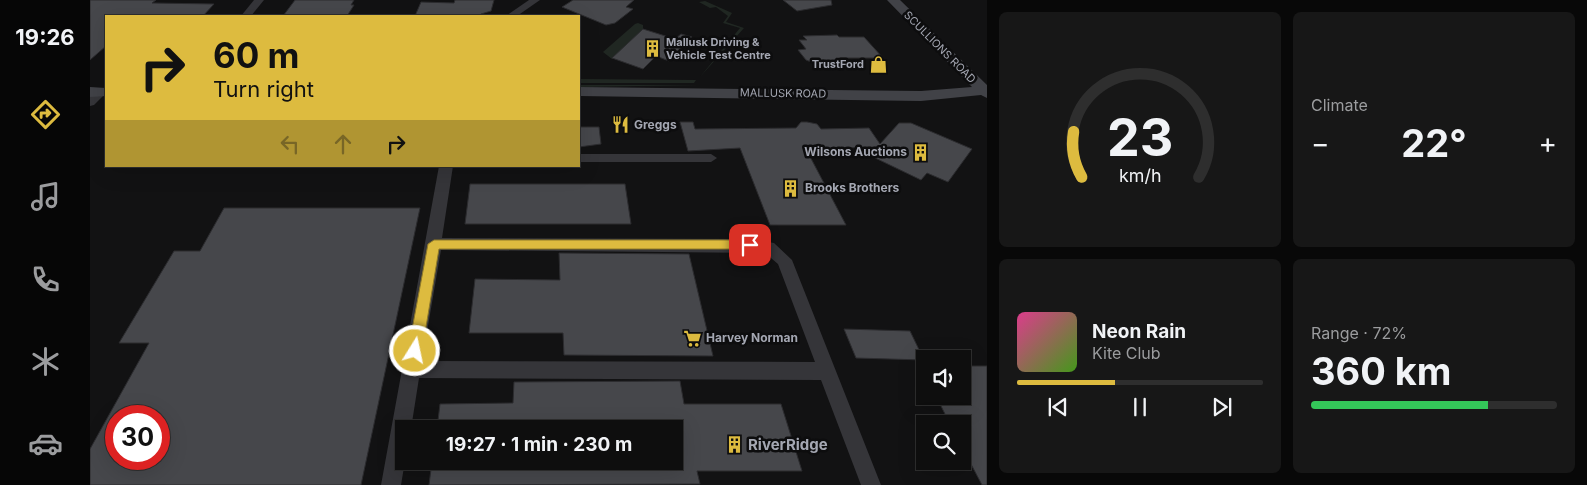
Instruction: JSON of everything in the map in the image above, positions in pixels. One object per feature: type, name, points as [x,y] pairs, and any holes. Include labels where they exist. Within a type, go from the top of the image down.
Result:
[{"type":"main road","name":"SCULLIONS ROAD","points":[[893,0],[964,72],[986,91]]},
{"type":"main road","points":[[920,96],[957,83],[964,76],[964,72]]},
{"type":"main road","name":"MALLUSK ROAD","points":[[580,92],[920,96],[986,91]]},
{"type":"street","points":[[247,15],[259,0]]},
{"type":"street","points":[[512,15],[535,0]]},
{"type":"street","points":[[90,103],[99,92]]},
{"type":"street","points":[[580,158],[711,158]]},
{"type":"street","points":[[391,485],[446,167]]},
{"type":"street","points":[[434,244],[750,245],[769,247],[784,260],[871,485]]},
{"type":"street","points":[[412,369],[827,371]]},
{"type":"shaded area","points":[[705,1],[732,13],[726,22],[744,28],[700,77],[740,28],[723,23],[728,16],[716,7],[710,8],[699,2]]},
{"type":"shaded area","points":[[635,24],[643,25],[643,29],[612,59],[603,52]]},
{"type":"shaded area","points":[[580,79],[696,80],[694,83],[580,83]]},
{"type":"shaded area","points":[[580,85],[701,85],[580,87]]},
{"type":"building","points":[[90,0],[156,0],[152,3],[214,4],[204,15],[105,15],[105,47],[90,60]]},
{"type":"building","points":[[295,0],[354,0],[351,5],[354,5],[348,15],[284,15]]},
{"type":"building","points":[[455,0],[494,0],[491,11],[481,15],[415,15],[421,2],[454,3]]},
{"type":"building","points":[[573,0],[634,0],[626,7],[633,9],[615,23],[606,25],[562,7]]},
{"type":"building","points":[[783,0],[831,0],[832,5],[797,11]]},
{"type":"building","name":"Mallusk Driving & Vehicle Test Centre","points":[[643,29],[675,39],[681,34],[692,37],[669,61],[656,56],[643,69],[612,58]]},
{"type":"building","points":[[837,35],[839,37],[864,37],[883,58],[836,58],[844,67],[824,67],[806,60],[798,50],[806,49],[799,40],[807,40],[803,36]]},
{"type":"building","points":[[680,122],[693,122],[695,129],[796,128],[801,122],[817,124],[821,129],[869,128],[880,144],[899,123],[911,123],[972,149],[948,182],[927,173],[921,180],[869,155],[877,147],[806,149],[846,225],[770,225],[740,148],[688,151]]},
{"type":"building","points":[[580,127],[599,127],[601,144],[580,147]]},
{"type":"building","points":[[470,184],[625,184],[631,224],[465,224]]},
{"type":"building","points":[[224,208],[420,208],[361,485],[90,485],[90,449],[105,422],[105,470],[170,470],[170,405],[114,405],[149,343],[119,343],[174,251],[200,251]]},
{"type":"building","points":[[559,253],[689,254],[713,356],[564,355],[563,333],[469,333],[475,279],[560,280]]},
{"type":"building","points":[[844,329],[910,331],[919,350],[916,350],[916,360],[856,358]]},
{"type":"building","points":[[971,366],[987,366],[987,485],[982,485],[971,464],[971,415],[946,415],[940,405],[971,405]]},
{"type":"building","name":"RiverRidge","points":[[680,381],[684,404],[781,404],[802,471],[697,471],[700,484],[429,485],[431,470],[683,470],[683,420],[438,420],[440,404],[513,403],[514,382]]},
{"type":"place","name":"Mallusk Driving & Vehicle Test Centre","points":[[652,48]]},
{"type":"place","name":"TrustFord","points":[[878,64]]},
{"type":"place","name":"Greggs","points":[[620,125]]},
{"type":"place","name":"Wilsons Auctions","points":[[921,152]]},
{"type":"place","name":"Brooks Brothers","points":[[791,188]]},
{"type":"place","name":"Harvey Norman","points":[[692,338]]},
{"type":"place","name":"RiverRidge","points":[[734,445]]},
{"type":"route","points":[[415,351],[434,244],[750,245]]}]
